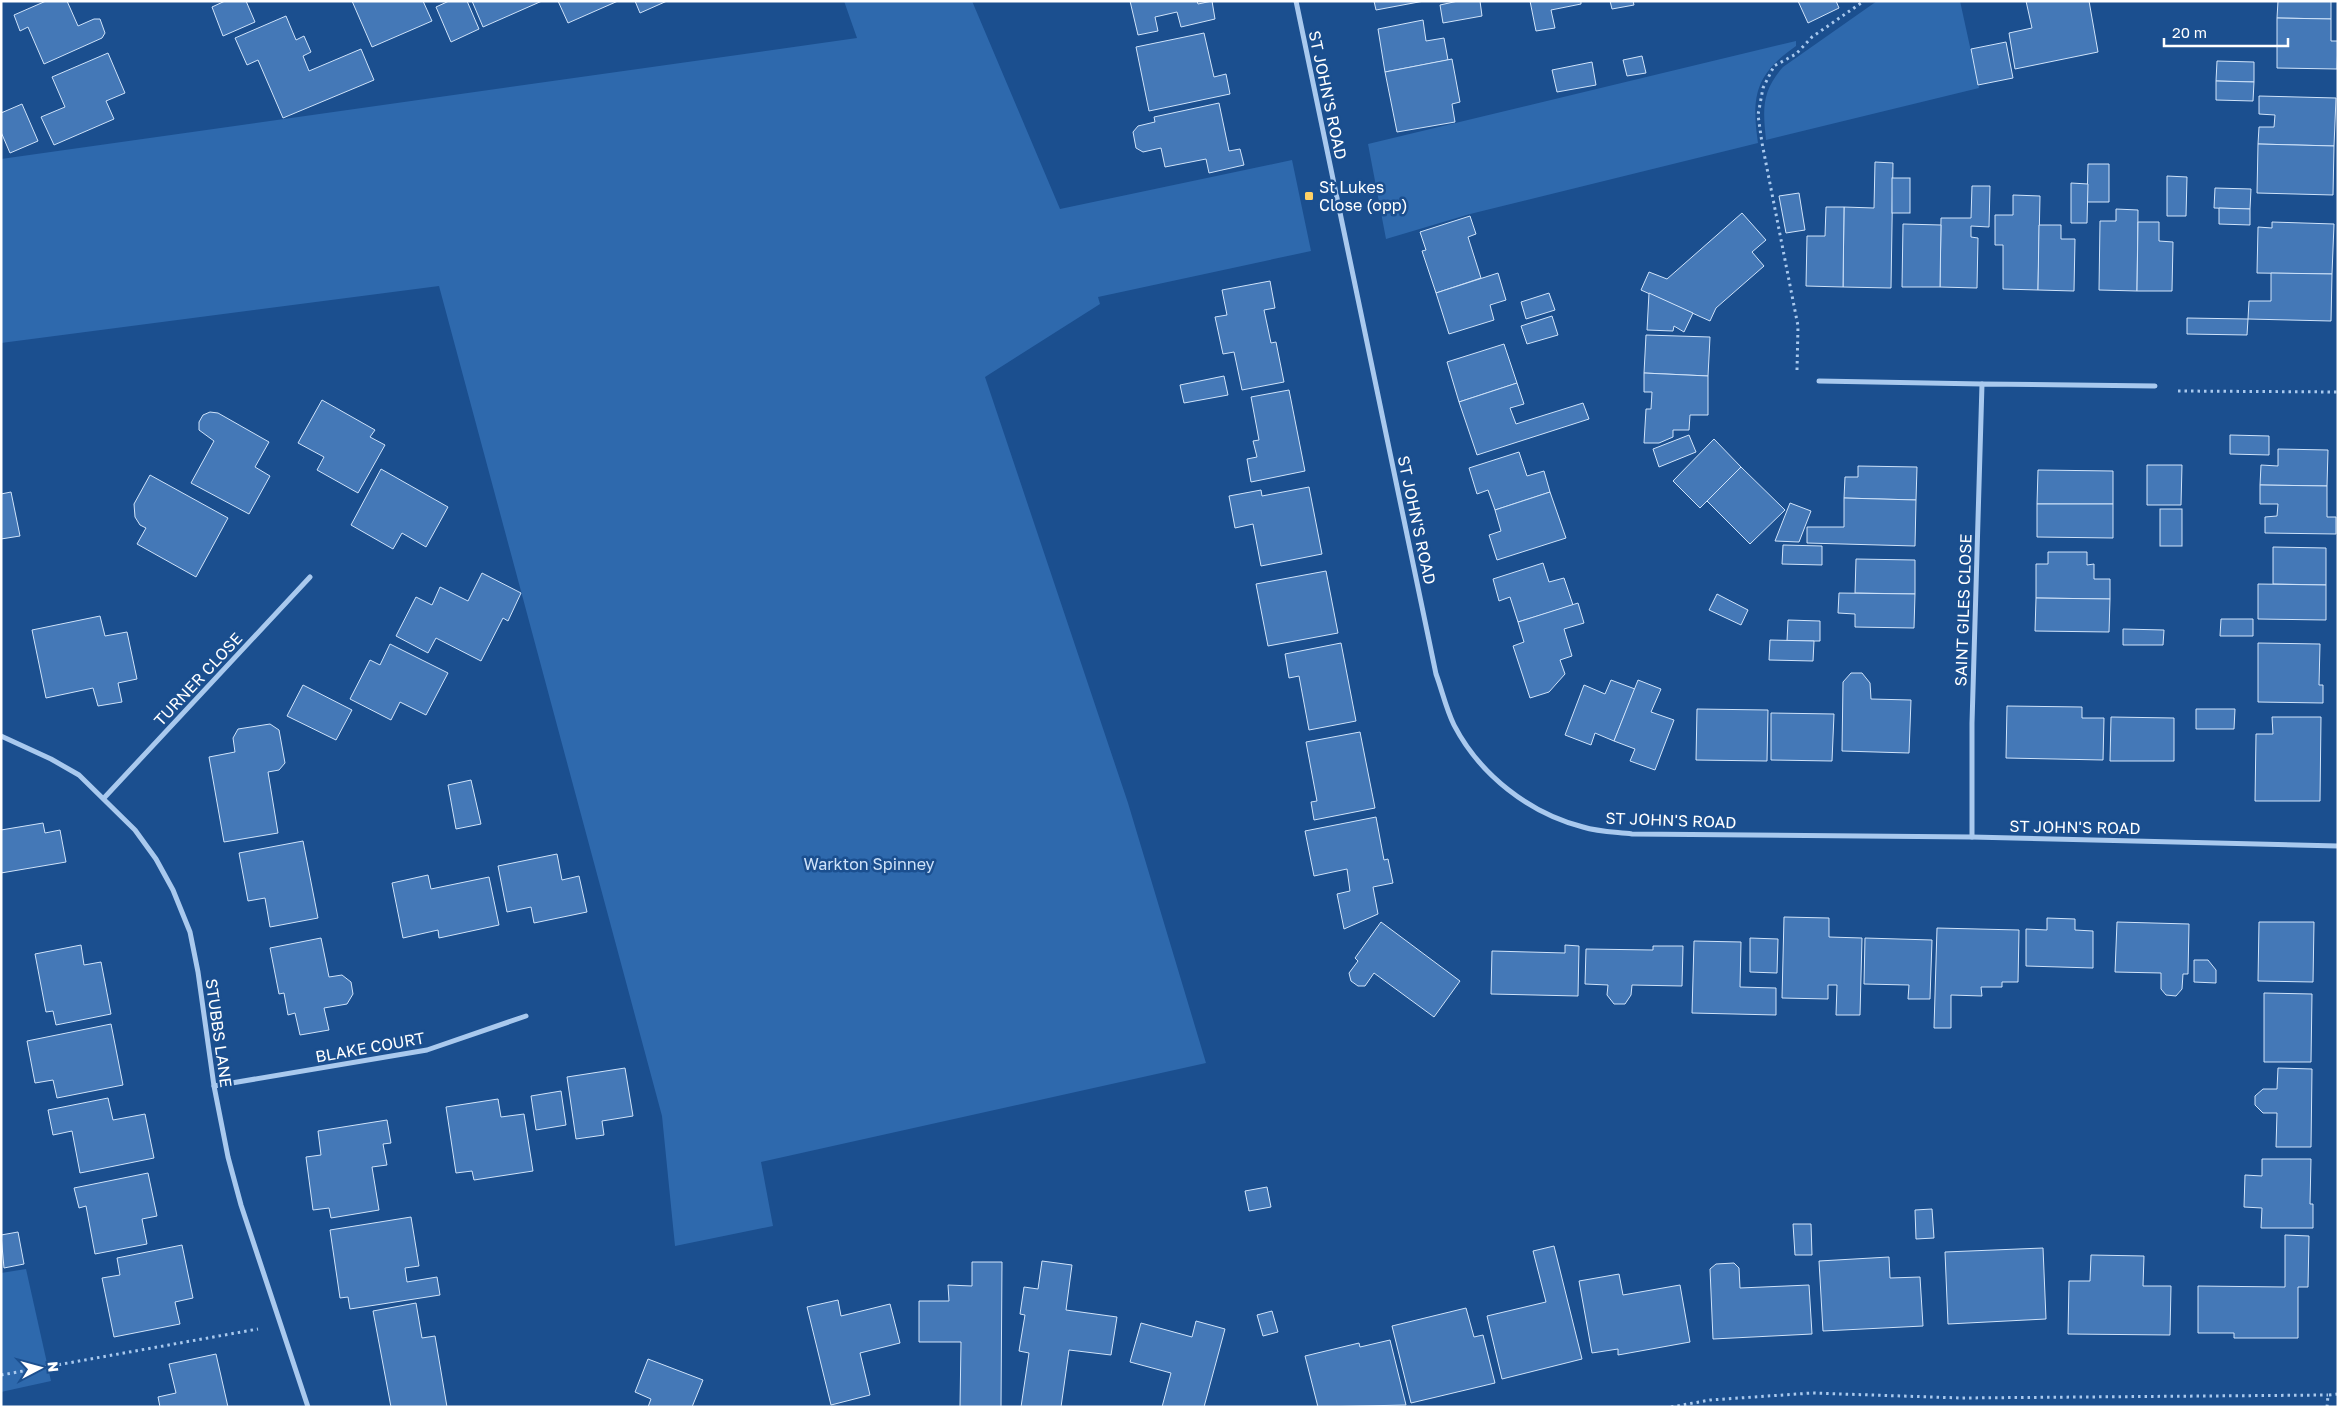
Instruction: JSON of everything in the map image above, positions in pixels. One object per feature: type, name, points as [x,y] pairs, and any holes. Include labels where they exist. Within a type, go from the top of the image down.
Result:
[{"type":"street","name":"ST JOHN'S ROAD","points":[[1296,1],[1436,674],[1454,724],[1483,767],[1520,798],[1544,812],[1585,828],[1632,834],[1972,838],[2338,846]]},
{"type":"street","points":[[1819,381],[2155,386]]},
{"type":"street","name":"SAINT GILES CLOSE","points":[[1972,838],[1972,723],[1982,384]]},
{"type":"street","name":"TURNER CLOSE","points":[[104,798],[310,577]]},
{"type":"street","name":"STUBBS LANE","points":[[1,736],[51,759],[79,775],[135,830],[156,859],[173,890],[190,932],[198,972],[214,1086],[228,1157],[241,1205],[308,1407]]},
{"type":"street","name":"BLAKE COURT","points":[[214,1086],[427,1050],[526,1016]]},
{"type":"path","points":[[1797,371],[1798,326],[1758,115],[1763,88],[1774,66],[1796,54],[1812,37],[1864,1]]},
{"type":"path","points":[[2177,390],[2338,392]]},
{"type":"path","points":[[1,1375],[280,1325]]},
{"type":"path","points":[[1671,1407],[1710,1400],[1812,1392],[1961,1398],[2338,1394]]},
{"type":"path","points":[[2327,1407],[2328,1395]]},
{"type":"green space","name":"Warkton Spinney","points":[[844,1],[972,1],[1060,209],[1292,160],[1311,251],[1098,297],[1100,304],[985,377],[1128,803],[1206,1063],[761,1162],[773,1226],[675,1246],[662,1116],[439,286],[1,343],[1,159],[857,38]]},
{"type":"green space","points":[[1877,1],[1960,1],[1979,88],[1766,140],[1764,110],[1767,93],[1783,67]]},
{"type":"green space","points":[[1796,41],[1796,46],[1772,66],[1759,87],[1755,112],[1758,143],[1470,214],[1386,239],[1368,144]]},
{"type":"green space","points":[[26,1269],[51,1381],[1,1392],[1,1273]]},
{"type":"building","points":[[46,1],[67,1],[78,26],[94,19],[100,19],[105,33],[102,38],[44,64],[28,27],[20,31],[14,15]]},
{"type":"building","points":[[225,1],[246,1],[255,22],[223,36],[212,7]]},
{"type":"building","points":[[352,1],[423,1],[432,21],[372,47]]},
{"type":"building","points":[[449,1],[467,1],[479,29],[451,42],[436,7]]},
{"type":"building","points":[[472,1],[542,1],[483,27]]},
{"type":"building","points":[[558,1],[618,1],[568,23]]},
{"type":"building","points":[[635,1],[667,1],[640,13]]},
{"type":"building","points":[[1130,1],[1197,1],[1198,4],[1212,1],[1215,19],[1181,27],[1177,12],[1155,17],[1158,31],[1138,35]]},
{"type":"building","points":[[1374,1],[1424,1],[1376,10]]},
{"type":"building","points":[[1458,1],[1480,1],[1482,16],[1443,23],[1440,5]]},
{"type":"building","points":[[1530,1],[1581,1],[1581,4],[1551,10],[1555,28],[1536,31]]},
{"type":"building","points":[[1610,1],[1633,1],[1634,5],[1612,9]]},
{"type":"building","points":[[1798,1],[1836,1],[1839,8],[1808,23]]},
{"type":"building","points":[[2026,1],[2089,1],[2098,52],[2015,69],[2009,33],[2032,28]]},
{"type":"building","points":[[2278,1],[2331,1],[2331,19],[2277,18]]},
{"type":"building","points":[[286,16],[296,40],[304,36],[311,52],[303,56],[309,71],[361,49],[374,80],[283,118],[258,60],[247,65],[235,38]]},
{"type":"building","points":[[2277,18],[2331,19],[2331,41],[2338,41],[2337,69],[2277,68]]},
{"type":"building","points":[[1423,20],[1426,41],[1444,38],[1448,60],[1385,72],[1378,29]]},
{"type":"building","points":[[1204,33],[1214,77],[1226,74],[1230,94],[1149,111],[1136,47]]},
{"type":"building","points":[[2006,42],[2013,78],[1978,85],[1971,49]]},
{"type":"building","points":[[108,53],[125,93],[106,101],[114,119],[54,145],[41,117],[65,107],[52,77]]},
{"type":"building","points":[[1642,56],[1646,73],[1627,76],[1623,60]]},
{"type":"building","points":[[1452,59],[1460,102],[1452,104],[1455,122],[1397,132],[1385,72]]},
{"type":"building","points":[[2217,61],[2254,62],[2254,82],[2216,81]]},
{"type":"building","points":[[1592,62],[1596,85],[1557,92],[1552,70]]},
{"type":"building","points":[[2216,81],[2254,82],[2253,101],[2216,100]]},
{"type":"building","points":[[2259,96],[2336,98],[2334,146],[2258,144],[2259,127],[2274,127],[2275,115],[2259,114]]},
{"type":"building","points":[[1219,103],[1229,151],[1240,149],[1244,165],[1209,173],[1206,159],[1165,167],[1161,148],[1143,152],[1136,148],[1133,132],[1138,126],[1155,122],[1154,117]]},
{"type":"building","points":[[22,104],[38,141],[10,153],[1,132],[1,113]]},
{"type":"building","points":[[2258,144],[2334,146],[2333,195],[2257,193]]},
{"type":"building","points":[[1875,162],[1893,163],[1891,288],[1843,287],[1844,207],[1874,208]]},
{"type":"building","points":[[2088,164],[2109,164],[2109,202],[2087,202]]},
{"type":"building","points":[[2167,176],[2187,177],[2186,216],[2167,216]]},
{"type":"building","points":[[1892,178],[1910,178],[1910,213],[1892,213]]},
{"type":"building","points":[[2071,183],[2088,184],[2087,223],[2071,223]]},
{"type":"building","points":[[1972,186],[1990,186],[1989,227],[1971,226],[1971,237],[1978,238],[1977,288],[1940,287],[1941,218],[1971,218]]},
{"type":"building","points":[[2215,188],[2251,189],[2250,209],[2214,208]]},
{"type":"building","points":[[1799,193],[1805,230],[1786,233],[1779,196]]},
{"type":"building","points":[[2013,195],[2040,196],[2038,290],[2003,289],[2003,245],[1995,245],[1995,215],[2013,215]]},
{"type":"building","points":[[1826,207],[1844,207],[1843,287],[1806,286],[1807,236],[1825,236]]},
{"type":"building","points":[[2219,208],[2250,209],[2250,225],[2219,224]]},
{"type":"building","points":[[2116,209],[2138,210],[2137,291],[2099,290],[2100,221],[2116,221]]},
{"type":"building","points":[[1742,213],[1766,240],[1752,252],[1764,266],[1716,308],[1710,321],[1641,290],[1649,272],[1667,279]]},
{"type":"building","points":[[1470,216],[1476,234],[1468,237],[1481,278],[1436,293],[1422,251],[1426,250],[1420,232]]},
{"type":"building","points":[[2138,222],[2159,222],[2159,241],[2173,242],[2172,291],[2137,291]]},
{"type":"building","points":[[2272,222],[2334,224],[2332,274],[2257,273],[2258,227],[2272,228]]},
{"type":"building","points":[[1903,224],[1941,225],[1940,287],[1902,287]]},
{"type":"building","points":[[2039,225],[2061,225],[2061,239],[2075,239],[2074,291],[2038,290]]},
{"type":"building","points":[[1498,273],[1506,300],[1490,305],[1494,320],[1449,334],[1436,293]]},
{"type":"building","points":[[2271,273],[2332,274],[2331,321],[2248,319],[2249,301],[2271,301]]},
{"type":"building","points":[[1270,281],[1275,308],[1264,310],[1271,343],[1276,342],[1284,382],[1242,390],[1234,352],[1223,354],[1215,317],[1227,315],[1222,290]]},
{"type":"building","points":[[1549,293],[1555,310],[1526,319],[1521,302]]},
{"type":"building","points":[[1649,293],[1693,313],[1684,332],[1674,326],[1673,331],[1647,330]]},
{"type":"building","points":[[1552,316],[1558,335],[1527,344],[1521,326]]},
{"type":"building","points":[[2187,318],[2248,319],[2247,335],[2187,334]]},
{"type":"building","points":[[1646,335],[1710,337],[1708,376],[1644,373]]},
{"type":"building","points":[[1504,344],[1517,383],[1459,402],[1447,362]]},
{"type":"building","points":[[1644,373],[1708,376],[1708,415],[1690,415],[1689,430],[1673,430],[1673,437],[1659,443],[1644,443],[1646,409],[1651,409],[1652,392],[1644,392]]},
{"type":"building","points":[[1224,376],[1228,395],[1184,403],[1180,385]]},
{"type":"building","points":[[1517,383],[1524,404],[1510,408],[1516,424],[1583,403],[1589,419],[1477,455],[1459,402]]},
{"type":"building","points":[[1289,390],[1305,471],[1251,482],[1247,459],[1257,457],[1253,441],[1259,440],[1251,397]]},
{"type":"building","points":[[322,400],[375,430],[370,437],[385,445],[358,493],[317,470],[324,457],[298,443]]},
{"type":"building","points":[[210,412],[218,413],[269,442],[255,467],[270,476],[249,514],[191,483],[214,441],[199,430],[199,422],[203,415]]},
{"type":"building","points":[[1689,435],[1696,452],[1659,467],[1653,449]]},
{"type":"building","points":[[2230,435],[2269,436],[2269,455],[2230,454]]},
{"type":"building","points":[[1714,439],[1741,467],[1700,508],[1673,481]]},
{"type":"building","points":[[2278,449],[2328,450],[2327,486],[2260,485],[2261,465],[2278,466]]},
{"type":"building","points":[[1519,452],[1527,476],[1544,471],[1550,492],[1495,510],[1488,490],[1477,494],[1469,468]]},
{"type":"building","points":[[2147,465],[2182,465],[2181,505],[2147,505]]},
{"type":"building","points":[[1858,466],[1917,467],[1916,500],[1844,498],[1845,477],[1858,477]]},
{"type":"building","points":[[1741,467],[1785,510],[1750,544],[1707,501]]},
{"type":"building","points":[[381,469],[448,507],[426,547],[402,533],[393,549],[351,525]]},
{"type":"building","points":[[2038,470],[2113,471],[2113,504],[2037,504]]},
{"type":"building","points":[[150,475],[228,518],[196,577],[137,544],[146,528],[140,525],[135,517],[134,504]]},
{"type":"building","points":[[2260,485],[2327,486],[2327,517],[2336,517],[2336,534],[2265,533],[2265,517],[2277,516],[2278,504],[2260,504]]},
{"type":"building","points":[[1309,487],[1322,554],[1261,566],[1253,524],[1235,528],[1229,496],[1261,490],[1262,496]]},
{"type":"building","points":[[11,492],[20,536],[1,539],[1,494]]},
{"type":"building","points":[[1550,492],[1566,538],[1497,560],[1489,535],[1501,531],[1495,510]]},
{"type":"building","points":[[1844,498],[1916,500],[1915,546],[1807,543],[1807,527],[1844,527]]},
{"type":"building","points":[[1790,503],[1811,511],[1799,542],[1775,541]]},
{"type":"building","points":[[2037,504],[2113,504],[2113,538],[2037,537]]},
{"type":"building","points":[[2160,509],[2182,509],[2182,546],[2160,546]]},
{"type":"building","points":[[1783,545],[1822,546],[1822,565],[1782,564]]},
{"type":"building","points":[[2273,547],[2326,548],[2326,585],[2273,584]]},
{"type":"building","points":[[2048,552],[2087,552],[2087,565],[2094,564],[2094,579],[2110,579],[2110,599],[2036,598],[2036,564],[2048,564]]},
{"type":"building","points":[[1856,559],[1915,560],[1915,594],[1855,593]]},
{"type":"building","points":[[1543,563],[1549,582],[1564,578],[1573,605],[1518,622],[1510,597],[1499,601],[1493,579]]},
{"type":"building","points":[[1326,571],[1338,633],[1268,646],[1256,584]]},
{"type":"building","points":[[482,573],[521,593],[508,621],[503,618],[481,661],[436,638],[428,653],[396,636],[416,597],[432,605],[440,587],[468,601]]},
{"type":"building","points":[[2258,584],[2326,585],[2326,620],[2258,619]]},
{"type":"building","points":[[1839,593],[1915,594],[1914,628],[1855,627],[1855,614],[1838,613]]},
{"type":"building","points":[[1717,594],[1748,610],[1741,625],[1709,610]]},
{"type":"building","points":[[2036,598],[2110,599],[2109,632],[2035,631]]},
{"type":"building","points":[[1578,603],[1584,623],[1564,629],[1572,656],[1560,660],[1565,674],[1549,692],[1530,698],[1513,646],[1524,642],[1518,622]]},
{"type":"building","points":[[100,616],[105,636],[127,632],[137,679],[118,683],[122,702],[98,706],[93,688],[46,698],[32,630]]},
{"type":"building","points":[[2221,619],[2253,619],[2253,636],[2220,636]]},
{"type":"building","points":[[1788,620],[1820,621],[1820,641],[1787,641]]},
{"type":"building","points":[[2123,629],[2164,630],[2163,645],[2123,645]]},
{"type":"building","points":[[1770,640],[1814,641],[1813,661],[1769,660]]},
{"type":"building","points":[[1341,643],[1356,721],[1309,730],[1299,676],[1289,678],[1285,654]]},
{"type":"building","points":[[2258,643],[2320,644],[2319,685],[2323,685],[2323,703],[2258,702]]},
{"type":"building","points":[[390,644],[448,673],[426,715],[400,702],[391,720],[350,699],[370,660],[380,665]]},
{"type":"building","points":[[1851,673],[1862,673],[1870,683],[1871,699],[1911,700],[1909,753],[1842,751],[1843,682]]},
{"type":"building","points":[[1611,680],[1635,689],[1614,741],[1595,733],[1591,745],[1565,735],[1584,685],[1605,694]]},
{"type":"building","points":[[1638,680],[1661,689],[1651,712],[1674,720],[1655,770],[1630,761],[1635,749],[1614,741]]},
{"type":"building","points":[[303,685],[352,710],[336,740],[287,716]]},
{"type":"building","points":[[2007,706],[2082,707],[2082,718],[2104,718],[2103,760],[2006,758]]},
{"type":"building","points":[[1697,709],[1768,710],[1767,761],[1696,760]]},
{"type":"building","points":[[2196,709],[2235,709],[2234,729],[2196,729]]},
{"type":"building","points":[[1771,713],[1834,714],[1832,761],[1771,760]]},
{"type":"building","points":[[2111,717],[2174,718],[2174,761],[2110,761]]},
{"type":"building","points":[[2272,717],[2321,717],[2320,801],[2255,801],[2256,734],[2273,734]]},
{"type":"building","points":[[270,724],[279,730],[285,763],[279,770],[268,772],[278,833],[224,842],[209,757],[235,752],[233,738],[238,729]]},
{"type":"building","points":[[1360,732],[1375,808],[1314,820],[1311,802],[1317,801],[1306,742]]},
{"type":"building","points":[[471,780],[481,824],[456,829],[448,785]]},
{"type":"building","points":[[1376,817],[1384,860],[1388,859],[1393,883],[1373,887],[1378,914],[1344,929],[1337,894],[1350,891],[1347,869],[1314,876],[1305,831]]},
{"type":"building","points":[[43,823],[45,833],[60,830],[66,862],[1,873],[1,830]]},
{"type":"building","points":[[303,841],[318,918],[270,927],[265,898],[248,901],[239,853]]},
{"type":"building","points":[[557,854],[562,880],[579,876],[587,912],[534,923],[531,907],[507,912],[498,866]]},
{"type":"building","points":[[428,875],[431,889],[489,877],[499,925],[439,938],[438,930],[403,938],[392,883]]},
{"type":"building","points":[[1784,917],[1829,918],[1829,937],[1862,938],[1860,1015],[1836,1015],[1837,985],[1828,985],[1828,999],[1782,998]]},
{"type":"building","points":[[2047,918],[2075,919],[2075,930],[2093,931],[2093,968],[2026,966],[2026,929],[2047,930]]},
{"type":"building","points":[[1381,922],[1460,981],[1434,1017],[1374,973],[1365,986],[1358,986],[1351,981],[1349,973],[1358,961],[1355,958]]},
{"type":"building","points":[[2117,922],[2189,924],[2188,974],[2183,974],[2182,989],[2176,996],[2166,995],[2161,989],[2161,973],[2115,972]]},
{"type":"building","points":[[2259,922],[2314,922],[2313,982],[2258,981]]},
{"type":"building","points":[[1937,928],[2019,930],[2018,982],[2002,982],[2002,987],[1981,987],[1982,996],[1951,995],[1951,1028],[1934,1028]]},
{"type":"building","points":[[321,938],[329,977],[342,975],[351,982],[353,994],[347,1004],[324,1008],[329,1030],[300,1035],[295,1013],[288,1015],[284,993],[279,994],[270,948]]},
{"type":"building","points":[[1750,938],[1778,939],[1777,973],[1750,972]]},
{"type":"building","points":[[1865,938],[1932,940],[1930,999],[1908,999],[1909,985],[1864,984]]},
{"type":"building","points":[[1694,941],[1741,942],[1740,987],[1776,988],[1776,1015],[1692,1013]]},
{"type":"building","points":[[81,945],[84,965],[101,962],[111,1014],[56,1025],[53,1011],[46,1012],[35,954]]},
{"type":"building","points":[[1565,945],[1579,946],[1578,996],[1491,994],[1492,951],[1565,953]]},
{"type":"building","points":[[1653,946],[1683,946],[1682,986],[1632,985],[1631,995],[1625,1004],[1614,1004],[1607,995],[1608,985],[1585,984],[1586,949],[1653,950]]},
{"type":"building","points":[[2194,960],[2208,960],[2216,970],[2216,983],[2194,982]]},
{"type":"building","points":[[2264,993],[2312,994],[2311,1062],[2264,1062]]},
{"type":"building","points":[[111,1024],[123,1085],[57,1098],[53,1080],[35,1083],[27,1041]]},
{"type":"building","points":[[625,1068],[633,1116],[602,1121],[604,1135],[576,1139],[567,1077]]},
{"type":"building","points":[[2278,1068],[2312,1069],[2311,1147],[2276,1147],[2277,1113],[2263,1113],[2255,1105],[2255,1096],[2263,1089],[2277,1089]]},
{"type":"building","points":[[561,1091],[566,1125],[536,1130],[531,1096]]},
{"type":"building","points":[[108,1098],[113,1120],[145,1114],[154,1158],[80,1173],[72,1131],[53,1135],[48,1110]]},
{"type":"building","points":[[498,1099],[501,1117],[524,1114],[533,1171],[474,1180],[472,1171],[456,1173],[446,1107]]},
{"type":"building","points":[[387,1120],[391,1143],[383,1144],[387,1165],[372,1167],[379,1210],[331,1218],[329,1208],[313,1210],[306,1157],[321,1155],[318,1131]]},
{"type":"building","points":[[2262,1159],[2311,1159],[2310,1204],[2313,1204],[2313,1228],[2261,1228],[2262,1208],[2244,1207],[2245,1175],[2262,1176]]},
{"type":"building","points":[[148,1173],[157,1216],[142,1219],[147,1244],[95,1254],[86,1206],[79,1208],[74,1188]]},
{"type":"building","points":[[1267,1187],[1271,1207],[1249,1211],[1245,1191]]},
{"type":"building","points":[[1932,1209],[1934,1238],[1916,1239],[1915,1210]]},
{"type":"building","points":[[411,1217],[419,1266],[405,1268],[407,1282],[437,1277],[440,1295],[350,1309],[348,1297],[340,1298],[330,1230]]},
{"type":"building","points":[[1793,1224],[1811,1224],[1812,1255],[1795,1255]]},
{"type":"building","points":[[18,1232],[24,1264],[4,1268],[1,1235]]},
{"type":"building","points":[[2285,1235],[2309,1236],[2308,1287],[2298,1287],[2298,1338],[2234,1338],[2234,1333],[2198,1333],[2198,1286],[2285,1287]]},
{"type":"building","points":[[182,1245],[193,1298],[175,1302],[180,1324],[114,1337],[102,1278],[120,1275],[117,1258]]},
{"type":"building","points":[[1554,1246],[1582,1359],[1502,1379],[1487,1316],[1546,1302],[1533,1251]]},
{"type":"building","points":[[2043,1248],[2046,1319],[1948,1324],[1945,1252]]},
{"type":"building","points":[[2091,1255],[2144,1256],[2143,1286],[2171,1286],[2170,1335],[2068,1334],[2069,1281],[2090,1281]]},
{"type":"building","points":[[1889,1257],[1890,1278],[1920,1277],[1923,1326],[1823,1331],[1819,1261]]},
{"type":"building","points":[[1042,1261],[1072,1265],[1066,1310],[1117,1317],[1111,1355],[1069,1350],[1061,1407],[1021,1407],[1029,1353],[1019,1351],[1025,1315],[1020,1314],[1024,1287],[1038,1289]]},
{"type":"building","points":[[972,1262],[1002,1262],[1001,1407],[960,1407],[961,1342],[919,1342],[919,1301],[949,1301],[948,1285],[972,1286]]},
{"type":"building","points":[[1734,1263],[1739,1268],[1740,1288],[1809,1285],[1812,1334],[1713,1339],[1710,1269],[1716,1264]]},
{"type":"building","points":[[1619,1274],[1623,1295],[1680,1285],[1690,1342],[1618,1355],[1618,1349],[1592,1353],[1579,1281]]},
{"type":"building","points":[[838,1300],[841,1316],[890,1304],[900,1343],[860,1353],[870,1395],[831,1405],[807,1307]]},
{"type":"building","points":[[416,1303],[422,1338],[435,1336],[447,1407],[391,1407],[373,1311]]},
{"type":"building","points":[[1466,1308],[1474,1337],[1483,1335],[1495,1383],[1411,1403],[1392,1326]]},
{"type":"building","points":[[1272,1311],[1278,1332],[1263,1336],[1257,1315]]},
{"type":"building","points":[[1196,1321],[1225,1329],[1204,1407],[1162,1407],[1171,1373],[1130,1362],[1141,1323],[1192,1337]]},
{"type":"building","points":[[1390,1340],[1406,1405],[1318,1407],[1305,1356],[1359,1343],[1360,1347]]},
{"type":"building","points":[[216,1354],[228,1407],[160,1407],[158,1397],[176,1393],[169,1364]]},
{"type":"building","points":[[648,1359],[703,1380],[692,1407],[648,1407],[651,1399],[635,1392]]},
{"type":"place","name":"St Lukes Close (opp)","points":[[1309,196]]}]
